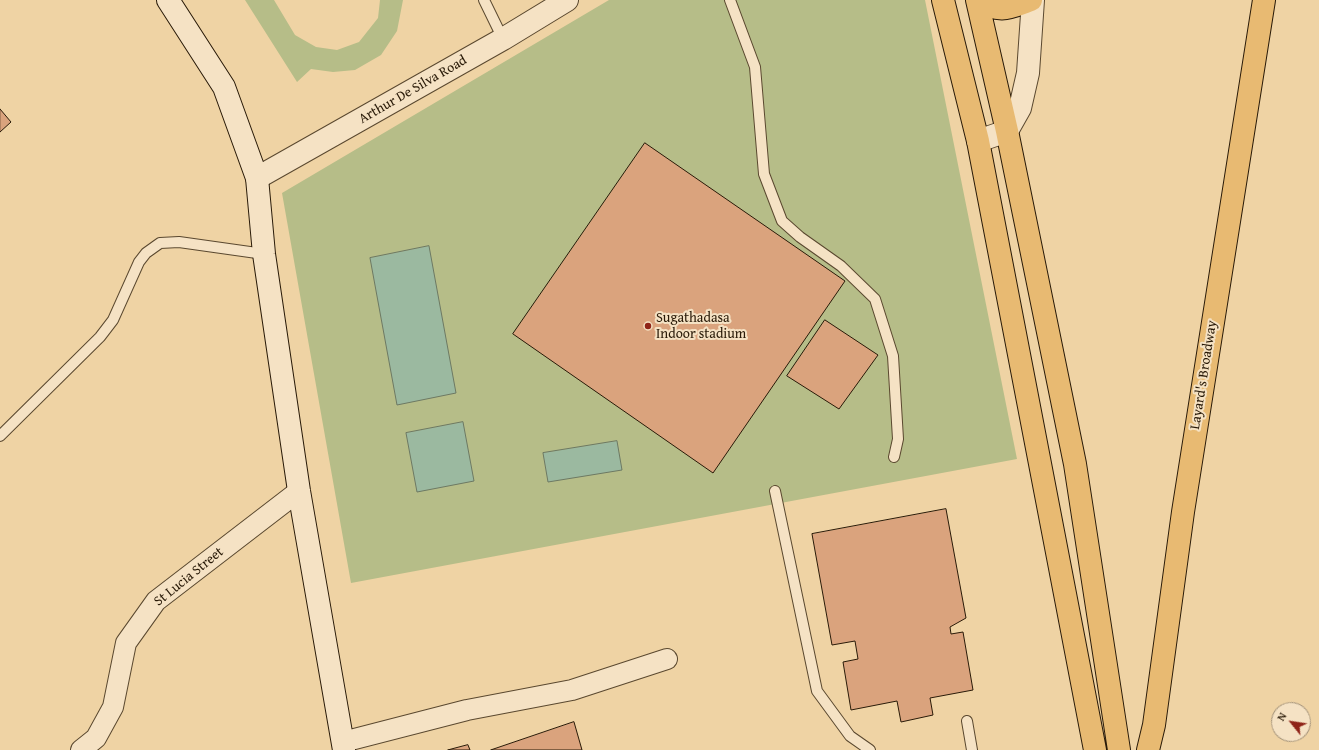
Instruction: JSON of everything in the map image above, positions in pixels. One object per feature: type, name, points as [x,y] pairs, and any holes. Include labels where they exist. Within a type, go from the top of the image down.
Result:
[{"type":"main road","points":[[168,0],[224,87],[257,178],[264,254],[299,491],[344,746]]},
{"type":"main road","name":"Arthur De Silva Road","points":[[257,178],[503,39],[567,0]]},
{"type":"main road","points":[[943,0],[978,141],[1095,750]]},
{"type":"main road","points":[[977,0],[993,8],[1002,9],[1032,0],[1028,74],[1020,108],[1007,131],[978,141]]},
{"type":"main road","points":[[977,0],[1007,131],[1075,464],[1120,750]]},
{"type":"main road","name":"Layard's Broadway","points":[[1148,750],[1154,725],[1183,512],[1264,0]]},
{"type":"street","name":"St Lucia Street","points":[[82,750],[96,738],[113,707],[126,643],[156,600],[299,491]]},
{"type":"street","points":[[344,746],[467,710],[572,690],[667,659]]},
{"type":"lane","points":[[484,0],[503,39]]},
{"type":"lane","points":[[730,0],[755,67],[764,174],[782,222],[800,237],[841,266],[875,299],[893,356],[898,439],[894,457]]},
{"type":"lane","points":[[0,436],[100,337],[113,320],[139,262],[146,253],[160,243],[179,242],[264,254]]},
{"type":"lane","points":[[775,491],[817,691],[850,736],[870,750]]},
{"type":"lane","points":[[967,722],[972,750]]},
{"type":"shaded area","points":[[245,0],[274,0],[295,35],[316,47],[337,50],[359,42],[378,18],[380,0],[403,0],[397,31],[381,55],[355,70],[333,72],[311,69],[297,82]]},
{"type":"shaded area","name":"Sugathadasa Indoor stadium","points":[[609,0],[925,0],[1017,459],[351,583],[282,193]]},
{"type":"shaded area","points":[[429,246],[456,393],[397,405],[370,258]]},
{"type":"shaded area","points":[[463,422],[474,481],[417,492],[406,433]]},
{"type":"shaded area","points":[[617,441],[622,470],[548,482],[543,453]]},
{"type":"building","points":[[0,109],[11,122],[0,132]]},
{"type":"building","points":[[645,143],[845,281],[713,473],[513,334]]},
{"type":"building","points":[[825,320],[878,355],[839,409],[787,376]]},
{"type":"building","points":[[946,509],[966,618],[950,627],[951,634],[963,632],[973,690],[930,698],[933,715],[901,722],[897,701],[851,710],[843,662],[858,659],[855,641],[832,645],[812,534]]},
{"type":"building","points":[[574,722],[582,750],[491,750]]},
{"type":"building","points":[[468,745],[470,750],[448,750]]},
{"type":"place","name":"Sugathadasa Indoor stadium","points":[[648,326]]}]
